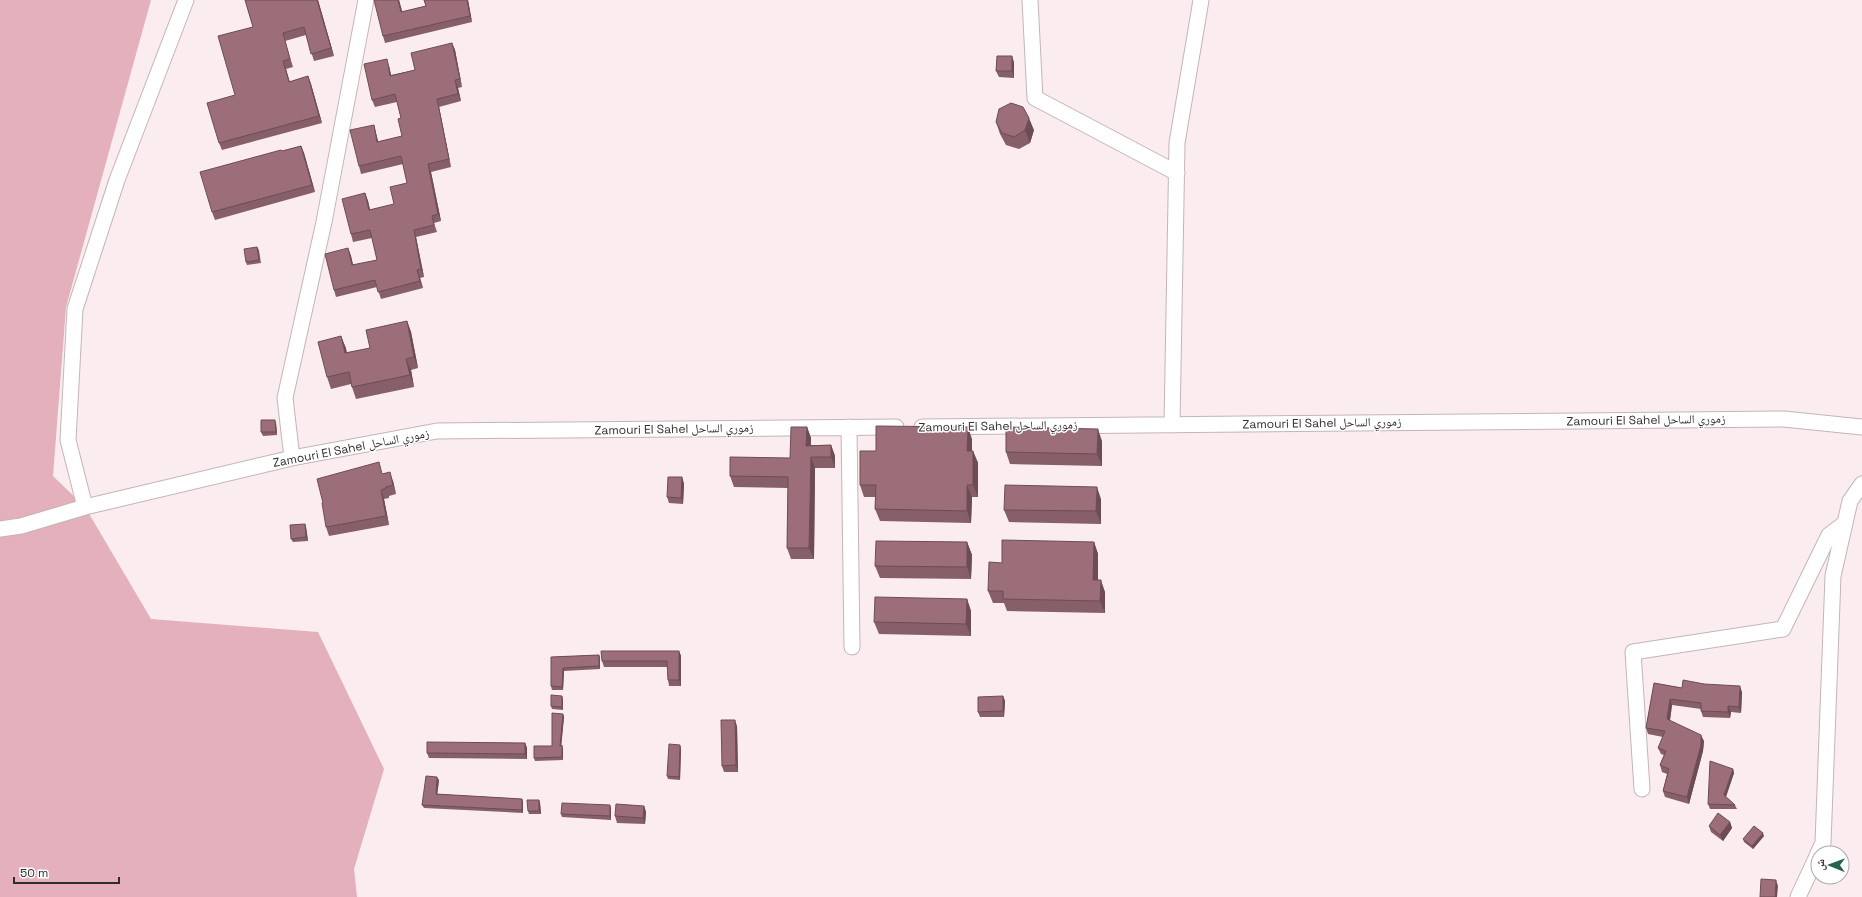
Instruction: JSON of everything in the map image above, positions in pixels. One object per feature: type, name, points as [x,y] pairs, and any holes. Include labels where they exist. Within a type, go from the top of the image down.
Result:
[{"type":"street","points":[[85,507],[68,440],[75,309],[117,180],[186,0]]},
{"type":"street","points":[[292,458],[285,398],[324,222],[366,0]]},
{"type":"street","points":[[1030,0],[1035,98],[1176,173]]},
{"type":"street","points":[[1172,425],[1177,143],[1201,0]]},
{"type":"street","name":"Zamouri El Sahel زموري الساحل","points":[[0,529],[21,526],[85,507],[292,458],[437,431],[1784,419],[1862,427]]},
{"type":"street","points":[[849,428],[852,647]]},
{"type":"street","points":[[1822,845],[1833,576],[1850,501],[1862,484]]},
{"type":"street","points":[[1642,789],[1633,652],[1782,629],[1829,535],[1845,523]]},
{"type":"street","points":[[1798,897],[1810,871]]},
{"type":"shaded area","points":[[0,0],[151,0],[66,307],[53,476],[85,507],[151,619],[318,632],[384,769],[354,869],[357,897],[0,897]]},
{"type":"building","points":[[245,0],[317,0],[331,48],[311,54],[304,27],[283,33],[290,59],[283,61],[289,82],[308,76],[319,116],[219,143],[207,103],[235,95],[218,36],[253,27]]},
{"type":"building","points":[[374,0],[398,0],[401,12],[426,6],[424,0],[467,0],[470,16],[383,36]]},
{"type":"building","points":[[452,43],[460,79],[455,80],[458,94],[437,99],[449,159],[428,164],[438,214],[432,216],[434,225],[414,230],[421,269],[417,270],[420,281],[378,292],[375,280],[334,290],[325,254],[348,248],[352,265],[377,260],[370,230],[351,234],[342,199],[365,193],[369,210],[394,204],[390,187],[407,183],[401,156],[359,166],[350,130],[374,125],[377,142],[402,136],[398,119],[401,118],[395,94],[372,100],[364,64],[387,59],[390,76],[415,70],[411,53]]},
{"type":"building","points":[[997,56],[1012,56],[1012,71],[996,71]]},
{"type":"building","points":[[1011,103],[1023,107],[1029,118],[1025,130],[1014,137],[1002,133],[996,122],[999,109]]},
{"type":"building","points":[[301,146],[312,185],[212,212],[200,172]]},
{"type":"building","points":[[257,247],[259,260],[246,262],[244,249]]},
{"type":"building","points":[[407,321],[414,357],[406,359],[410,375],[352,387],[349,372],[327,377],[318,342],[341,336],[345,353],[370,348],[366,330]]},
{"type":"building","points":[[261,420],[275,420],[276,432],[261,432]]},
{"type":"building","points":[[876,426],[968,427],[967,451],[973,451],[973,485],[967,485],[967,511],[875,509],[876,485],[860,485],[860,451],[876,451]]},
{"type":"building","points":[[791,427],[807,427],[806,446],[831,445],[831,457],[811,457],[809,548],[787,548],[788,477],[730,476],[730,457],[790,458]]},
{"type":"building","points":[[1006,427],[1098,429],[1097,454],[1006,452]]},
{"type":"building","points":[[379,462],[382,474],[390,472],[393,485],[381,490],[386,516],[326,527],[323,503],[317,479]]},
{"type":"building","points":[[668,477],[682,477],[681,498],[667,497]]},
{"type":"building","points":[[1005,485],[1097,487],[1096,511],[1004,510]]},
{"type":"building","points":[[305,524],[306,537],[291,539],[290,525]]},
{"type":"building","points":[[1002,540],[1094,542],[1093,580],[1101,580],[1100,601],[1003,599],[1003,591],[988,591],[989,562],[1002,563]]},
{"type":"building","points":[[876,541],[967,542],[967,567],[875,566]]},
{"type":"building","points":[[875,597],[967,599],[966,624],[874,622]]},
{"type":"building","points":[[601,651],[679,651],[679,680],[668,680],[667,661],[602,661]]},
{"type":"building","points":[[599,655],[599,666],[563,668],[562,687],[551,686],[551,657]]},
{"type":"building","points":[[1683,680],[1704,684],[1740,686],[1739,707],[1728,706],[1728,712],[1701,711],[1701,703],[1670,699],[1667,719],[1701,735],[1701,745],[1687,797],[1663,791],[1669,769],[1660,765],[1666,751],[1658,748],[1665,731],[1646,728],[1654,683],[1682,688]]},
{"type":"building","points":[[551,695],[562,696],[562,707],[551,706]]},
{"type":"building","points":[[1003,696],[1003,711],[978,712],[978,697]]},
{"type":"building","points":[[552,713],[563,714],[560,746],[562,745],[562,757],[534,758],[534,746],[552,746]]},
{"type":"building","points":[[721,720],[735,720],[736,765],[722,766]]},
{"type":"building","points":[[427,742],[525,743],[525,754],[427,753]]},
{"type":"building","points":[[669,744],[680,745],[679,777],[667,776]]},
{"type":"building","points":[[1710,761],[1733,769],[1724,795],[1735,805],[1708,804]]},
{"type":"building","points":[[426,776],[437,777],[436,794],[522,799],[522,810],[422,805]]},
{"type":"building","points":[[527,800],[539,800],[539,811],[528,811]]},
{"type":"building","points":[[562,803],[610,805],[610,816],[561,814]]},
{"type":"building","points":[[616,804],[644,806],[643,818],[615,816]]},
{"type":"building","points":[[1718,813],[1730,822],[1720,835],[1709,826]]},
{"type":"building","points":[[1754,826],[1763,833],[1752,846],[1743,839]]},
{"type":"building","points":[[1761,879],[1776,880],[1775,897],[1760,897]]}]
